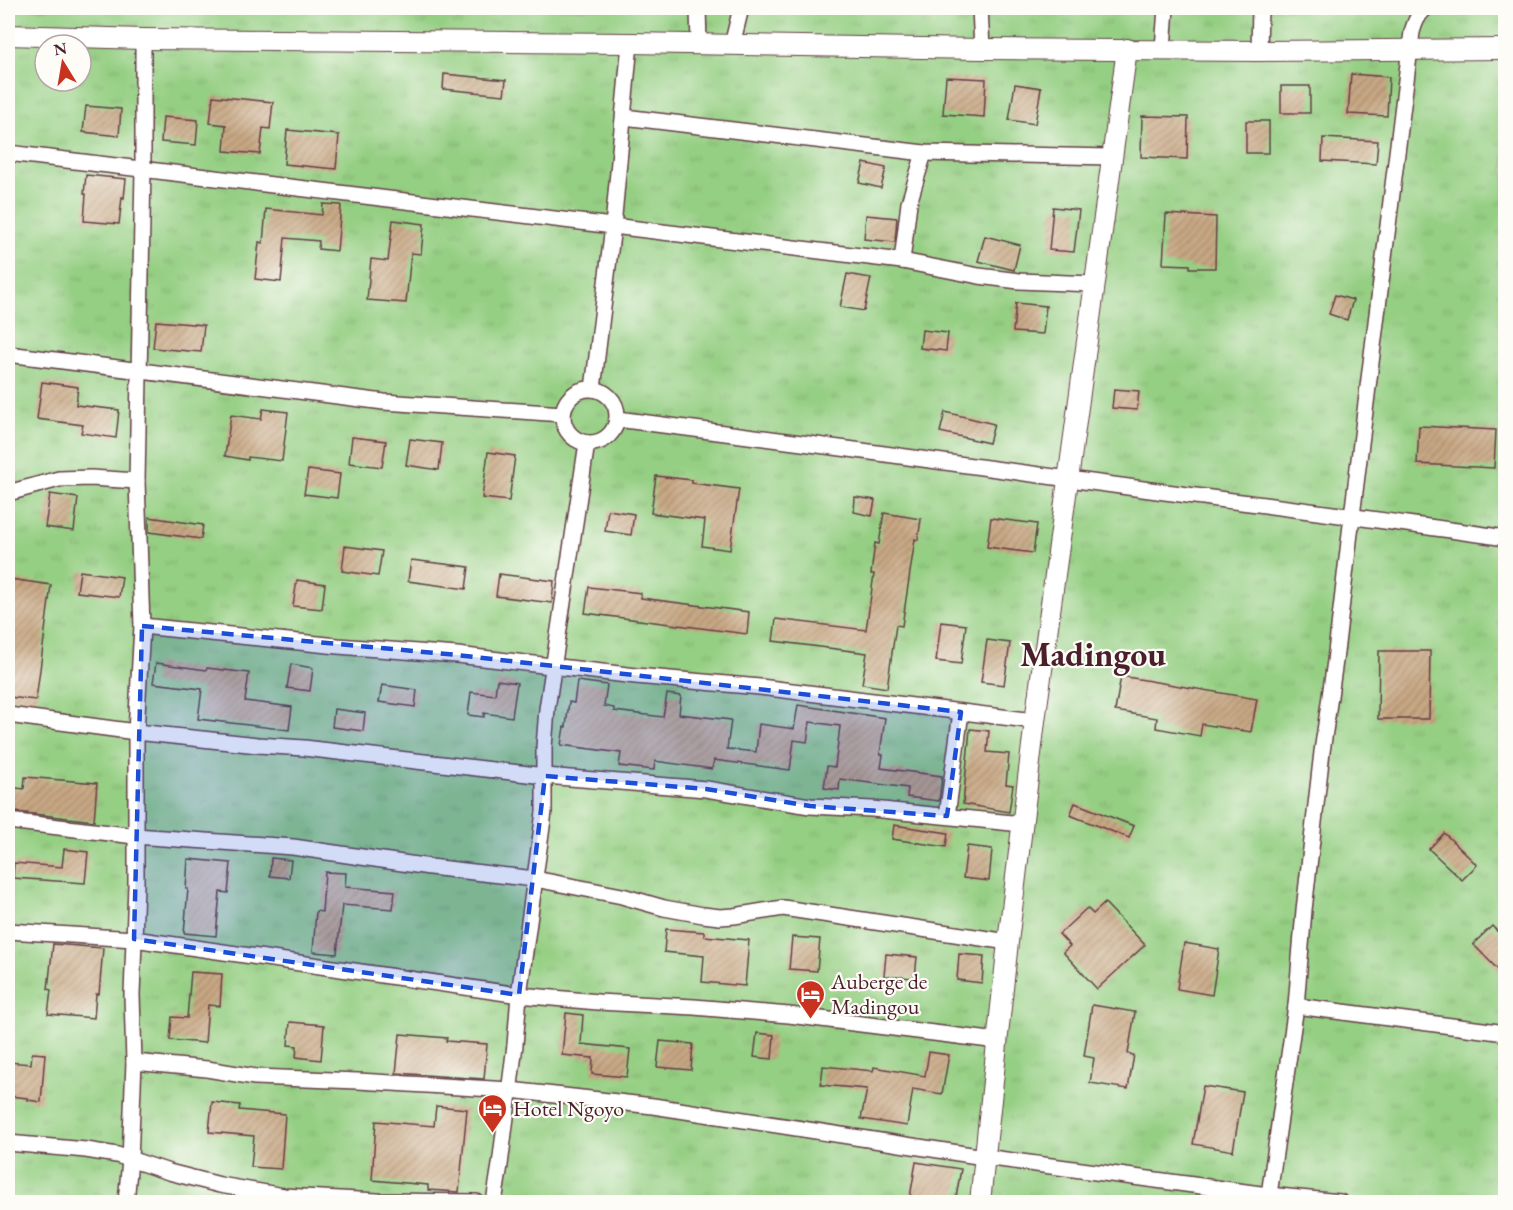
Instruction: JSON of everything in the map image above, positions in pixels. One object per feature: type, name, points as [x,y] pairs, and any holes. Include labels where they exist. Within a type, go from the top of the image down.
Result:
[{"type":"street","points":[[698,8],[699,44]]},
{"type":"street","points":[[732,45],[741,8]]},
{"type":"street","points":[[980,8],[982,49]]},
{"type":"street","points":[[1163,49],[1166,8]]},
{"type":"street","points":[[1258,51],[1260,8]]},
{"type":"street","points":[[1268,1199],[1296,1006],[1304,910],[1322,753],[1412,32],[1419,14],[1426,8]]},
{"type":"street","points":[[8,35],[143,39],[630,43],[982,49],[1258,51],[1506,49]]},
{"type":"street","points":[[126,1203],[134,1062],[132,994],[136,885],[136,732],[142,626],[137,481],[143,39]]},
{"type":"street","points":[[593,390],[613,226],[630,43]]},
{"type":"street","points":[[980,1203],[1035,721],[1127,49]]},
{"type":"street","points":[[624,117],[924,153],[1111,157]]},
{"type":"street","points":[[8,153],[902,261],[1018,281],[1094,284]]},
{"type":"street","points":[[902,261],[909,203],[924,153]]},
{"type":"street","points":[[8,354],[384,402],[563,414]]},
{"type":"street","points":[[585,390],[593,390],[600,391],[611,400],[617,412],[617,419],[612,432],[607,437],[594,443],[586,443],[578,441],[566,430],[563,414],[570,398],[585,390]]},
{"type":"street","points":[[617,419],[1506,538]]},
{"type":"street","points":[[494,1203],[544,812],[544,747],[547,709],[586,443]]},
{"type":"street","points":[[8,493],[59,479],[91,478],[137,481]]},
{"type":"street","points":[[142,626],[338,646],[457,655],[636,676],[760,687],[1035,721]]},
{"type":"street","points":[[947,816],[961,712]]},
{"type":"street","points":[[8,715],[136,732],[304,748],[545,776],[706,789],[810,806],[872,809],[1022,824]]},
{"type":"street","points":[[8,821],[135,836],[293,847],[430,867],[535,879],[703,915],[734,916],[783,908],[1008,942]]},
{"type":"street","points":[[8,931],[134,939],[519,995],[789,1015],[998,1041]]},
{"type":"street","points":[[1296,1006],[1506,1033]]},
{"type":"street","points":[[134,1062],[207,1069],[255,1077],[510,1090],[653,1106],[984,1158],[1268,1199],[1340,1203]]},
{"type":"street","points":[[8,1143],[117,1155],[220,1185],[284,1196],[477,1203]]},
{"type":"highlighted area","points":[[142,626],[457,655],[961,712],[947,816],[810,806],[706,789],[545,776],[519,995],[134,939]]},
{"type":"green space","points":[[8,8],[1505,8],[1505,1202],[8,1202]]},
{"type":"building","points":[[444,74],[506,80],[504,95],[443,89]]},
{"type":"building","points":[[1351,74],[1389,77],[1387,116],[1348,114]]},
{"type":"building","points":[[946,77],[986,79],[984,117],[943,114]]},
{"type":"building","points":[[1015,84],[1041,88],[1035,124],[1009,120]]},
{"type":"building","points":[[1281,86],[1310,86],[1310,113],[1281,113]]},
{"type":"building","points":[[213,96],[273,102],[270,129],[263,128],[260,154],[224,151],[226,125],[210,123]]},
{"type":"building","points":[[86,106],[121,109],[119,136],[83,132]]},
{"type":"building","points":[[1142,116],[1188,117],[1187,159],[1141,157]]},
{"type":"building","points":[[163,117],[198,120],[196,145],[161,142]]},
{"type":"building","points":[[1246,121],[1269,121],[1269,153],[1246,153]]},
{"type":"building","points":[[287,130],[339,135],[336,169],[284,164]]},
{"type":"building","points":[[1323,138],[1378,141],[1376,164],[1322,161]]},
{"type":"building","points":[[864,163],[886,168],[881,188],[859,183]]},
{"type":"building","points":[[86,175],[126,179],[119,224],[84,221]]},
{"type":"building","points":[[323,204],[341,205],[337,251],[318,249],[319,241],[285,238],[281,282],[255,279],[259,242],[263,243],[266,209],[322,215]]},
{"type":"building","points":[[1053,207],[1079,210],[1074,252],[1049,250]]},
{"type":"building","points":[[1166,214],[1216,217],[1215,268],[1190,268],[1190,265],[1163,264]]},
{"type":"building","points":[[866,215],[897,218],[895,242],[864,239]]},
{"type":"building","points":[[393,220],[424,224],[421,254],[411,253],[406,303],[367,300],[371,259],[388,261]]},
{"type":"building","points":[[985,236],[1020,245],[1014,270],[978,261]]},
{"type":"building","points":[[847,274],[871,278],[864,311],[840,307]]},
{"type":"building","points":[[1335,295],[1353,300],[1347,320],[1329,314]]},
{"type":"building","points":[[1016,303],[1046,306],[1043,334],[1013,332]]},
{"type":"building","points":[[156,321],[204,325],[201,352],[153,348]]},
{"type":"building","points":[[922,330],[948,333],[946,351],[920,348]]},
{"type":"building","points":[[42,382],[78,387],[76,405],[119,410],[116,438],[81,433],[83,425],[37,419]]},
{"type":"building","points":[[1114,389],[1139,391],[1137,410],[1112,408]]},
{"type":"building","points":[[263,409],[288,412],[282,461],[248,457],[248,460],[225,456],[231,415],[261,419]]},
{"type":"building","points":[[945,412],[994,424],[989,443],[940,432]]},
{"type":"building","points":[[1419,426],[1496,430],[1494,468],[1417,464]]},
{"type":"building","points":[[352,437],[386,441],[382,467],[349,463]]},
{"type":"building","points":[[410,439],[442,443],[439,470],[406,465]]},
{"type":"building","points":[[488,452],[515,456],[509,501],[482,498]]},
{"type":"building","points":[[308,470],[340,474],[337,498],[304,494]]},
{"type":"building","points":[[656,476],[739,489],[730,550],[702,546],[705,520],[651,513]]},
{"type":"building","points":[[50,494],[78,498],[74,531],[45,527]]},
{"type":"building","points":[[855,497],[875,500],[872,516],[854,512]]},
{"type":"building","points":[[608,510],[634,514],[631,535],[605,531]]},
{"type":"building","points":[[884,513],[921,519],[918,540],[915,539],[902,626],[896,625],[887,688],[862,684],[867,653],[773,641],[776,619],[866,630],[874,574],[871,574],[875,543],[879,544]]},
{"type":"building","points":[[149,517],[203,525],[201,539],[149,532]]},
{"type":"building","points":[[991,518],[1037,524],[1033,553],[987,547]]},
{"type":"building","points":[[345,546],[382,551],[378,576],[342,571]]},
{"type":"building","points":[[411,560],[469,567],[466,589],[408,581]]},
{"type":"building","points":[[80,571],[122,577],[119,597],[77,592]]},
{"type":"building","points":[[499,574],[554,581],[552,603],[496,596]]},
{"type":"building","points":[[10,579],[51,585],[36,700],[8,697]]},
{"type":"building","points":[[297,580],[325,584],[322,609],[293,606]]},
{"type":"building","points":[[589,587],[641,593],[641,598],[749,612],[747,634],[585,613]]},
{"type":"building","points":[[941,622],[966,625],[961,664],[936,661]]},
{"type":"building","points":[[987,640],[1010,643],[1004,685],[981,682]]},
{"type":"building","points":[[1379,651],[1430,651],[1429,719],[1378,719]]},
{"type":"building","points":[[156,663],[249,673],[245,701],[292,707],[289,730],[198,719],[202,689],[153,683]]},
{"type":"building","points":[[291,664],[313,668],[310,691],[287,688]]},
{"type":"building","points":[[1121,676],[1257,699],[1251,732],[1202,724],[1200,736],[1156,728],[1157,718],[1115,711]]},
{"type":"building","points":[[497,680],[517,683],[512,717],[484,713],[484,717],[468,715],[471,692],[495,695]]},
{"type":"building","points":[[577,681],[607,685],[604,706],[614,708],[614,711],[663,717],[667,694],[681,696],[679,714],[731,720],[727,749],[756,752],[759,724],[794,729],[798,705],[885,718],[880,754],[883,755],[881,768],[942,776],[939,801],[907,797],[908,788],[840,779],[839,790],[824,788],[827,766],[835,767],[840,726],[810,722],[807,742],[794,740],[790,770],[714,760],[712,769],[655,761],[654,770],[619,766],[621,753],[561,745],[569,702],[574,703]]},
{"type":"building","points":[[382,685],[417,690],[415,707],[379,702]]},
{"type":"building","points":[[334,709],[365,713],[363,731],[332,727]]},
{"type":"building","points":[[970,729],[989,731],[987,752],[1009,754],[1006,784],[1013,785],[1009,812],[963,804]]},
{"type":"building","points":[[25,777],[97,783],[94,821],[8,811],[8,787],[24,789]]},
{"type":"building","points":[[1075,803],[1134,826],[1129,838],[1070,815]]},
{"type":"building","points":[[894,825],[948,833],[946,847],[892,839]]},
{"type":"building","points":[[1444,833],[1477,865],[1462,880],[1429,849]]},
{"type":"building","points":[[967,846],[992,849],[989,881],[963,878]]},
{"type":"building","points":[[64,849],[88,852],[85,883],[13,878],[14,863],[62,867]]},
{"type":"building","points":[[271,858],[291,860],[289,878],[270,876]]},
{"type":"building","points":[[188,859],[231,863],[228,893],[220,892],[216,936],[184,933]]},
{"type":"building","points":[[325,872],[346,873],[345,887],[395,891],[393,909],[342,905],[337,954],[313,952],[316,911],[322,912]]},
{"type":"building","points":[[1105,903],[1145,945],[1097,989],[1063,952],[1070,946],[1059,934],[1087,908],[1093,914]]},
{"type":"building","points":[[1492,926],[1506,940],[1506,978],[1473,944]]},
{"type":"building","points":[[666,929],[704,932],[704,936],[749,940],[745,986],[702,982],[704,956],[664,952]]},
{"type":"building","points":[[792,937],[820,939],[817,971],[789,969]]},
{"type":"building","points":[[1184,943],[1219,949],[1212,995],[1177,989]]},
{"type":"building","points":[[53,944],[103,948],[99,994],[96,994],[94,1018],[48,1014]]},
{"type":"building","points":[[886,954],[917,957],[915,978],[884,976]]},
{"type":"building","points":[[959,954],[984,956],[982,983],[957,980]]},
{"type":"building","points":[[191,972],[222,974],[220,1006],[208,1005],[205,1043],[170,1040],[172,1017],[187,1018]]},
{"type":"building","points":[[1092,1005],[1135,1012],[1128,1054],[1134,1055],[1128,1089],[1090,1083],[1094,1058],[1084,1056]]},
{"type":"building","points":[[566,1013],[583,1015],[581,1044],[630,1049],[627,1077],[592,1074],[593,1058],[562,1055]]},
{"type":"building","points":[[290,1022],[324,1025],[321,1060],[296,1057],[297,1046],[288,1045]]},
{"type":"building","points":[[757,1033],[774,1035],[772,1059],[754,1057]]},
{"type":"building","points":[[400,1034],[487,1044],[484,1079],[396,1073]]},
{"type":"building","points":[[660,1041],[693,1044],[691,1070],[657,1067]]},
{"type":"building","points":[[929,1052],[949,1055],[942,1094],[913,1089],[907,1126],[861,1119],[867,1089],[821,1085],[823,1066],[873,1071],[874,1067],[925,1076]]},
{"type":"building","points":[[32,1053],[45,1054],[41,1102],[8,1096],[8,1062],[31,1064]]},
{"type":"building","points":[[1203,1086],[1243,1092],[1233,1151],[1193,1144]]},
{"type":"building","points":[[212,1102],[240,1105],[239,1110],[285,1114],[281,1169],[251,1167],[254,1136],[209,1132]]},
{"type":"building","points":[[436,1106],[467,1109],[459,1192],[428,1190],[428,1185],[372,1180],[376,1121],[434,1126]]},
{"type":"building","points":[[916,1162],[961,1169],[955,1203],[909,1203]]},
{"type":"place","name":"Auberge de Madingou","points":[[810,1020]]},
{"type":"place","name":"Hotel Ngoyo","points":[[492,1134]]},
{"type":"district","name":"Madingou","points":[[1093,654]]}]
